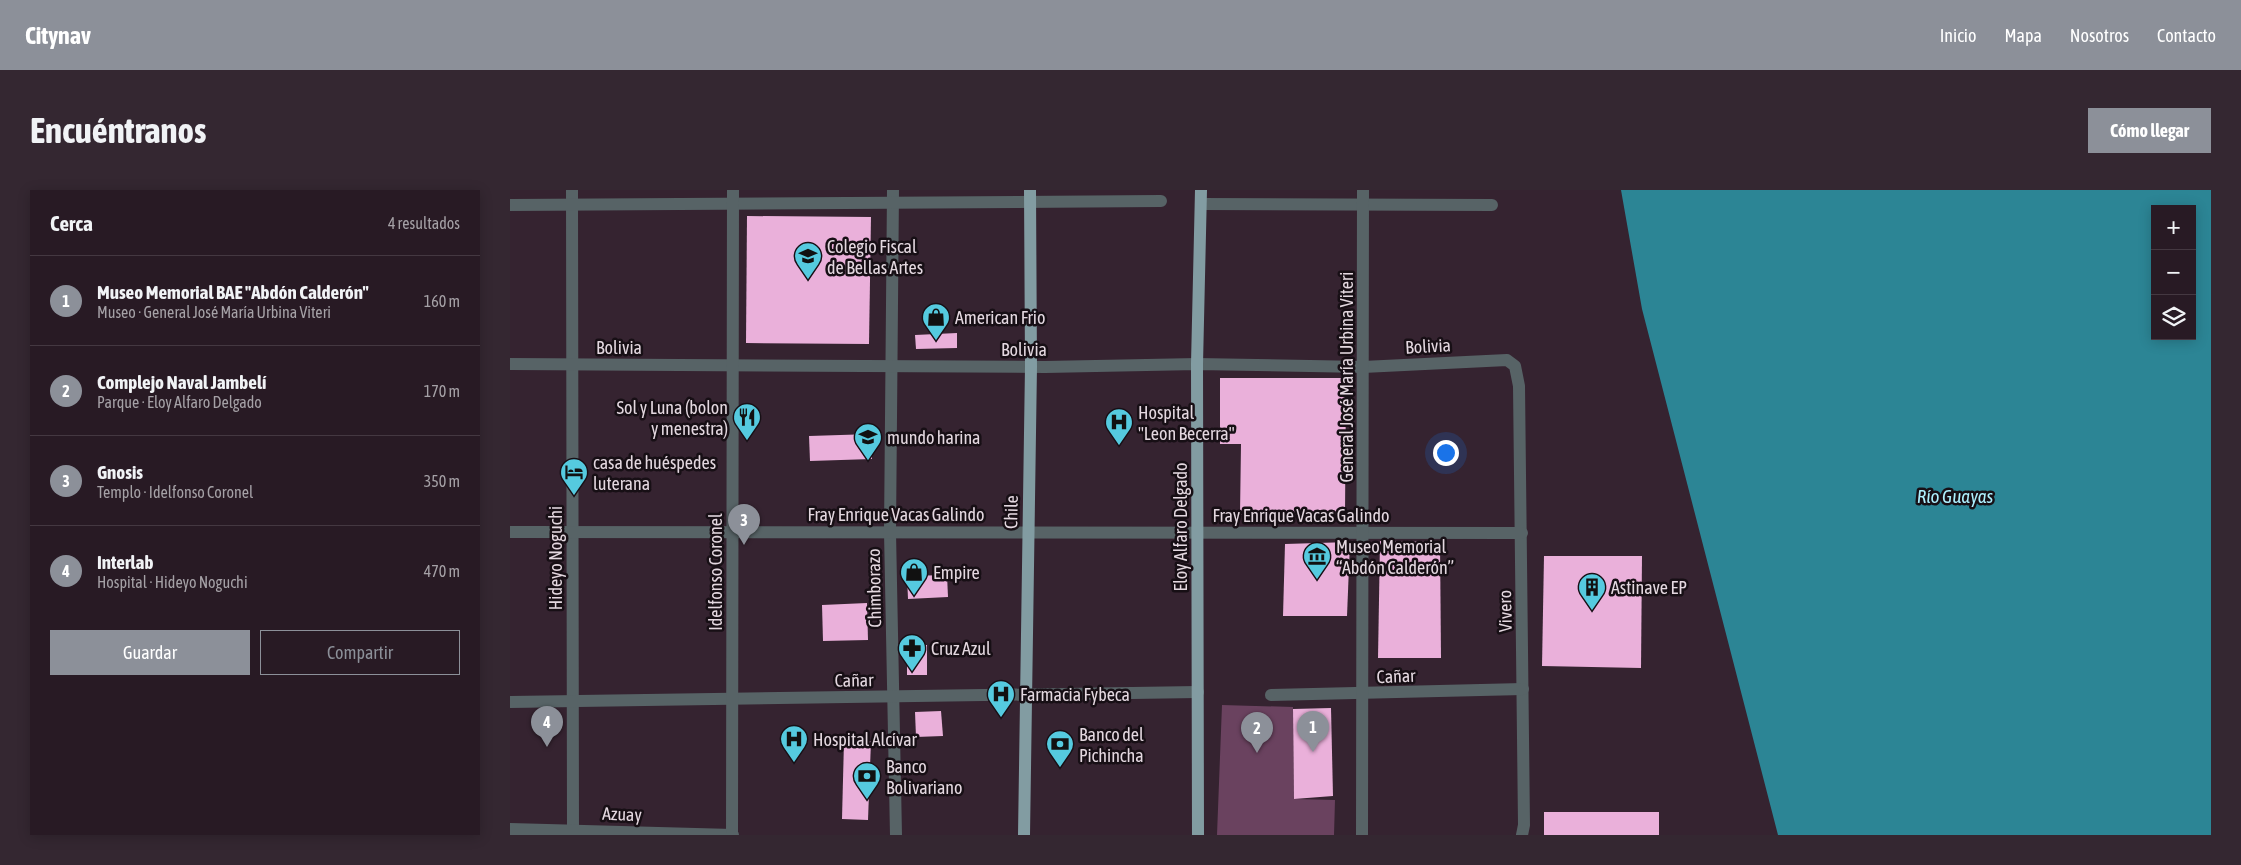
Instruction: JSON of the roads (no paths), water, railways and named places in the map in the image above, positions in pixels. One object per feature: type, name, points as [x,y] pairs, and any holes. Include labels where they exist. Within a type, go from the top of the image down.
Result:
[{"type":"main road","name":"Eloy Alfaro Delgado","points":[[1198,835],[1197,364],[1201,190]]},
{"type":"main road","name":"Chile","points":[[1024,835],[1032,366],[1030,196]]},
{"type":"street","name":"Hideyo Noguchi","points":[[572,190],[573,832]]},
{"type":"street","name":"Idelfonso Coronel","points":[[732,835],[733,190]]},
{"type":"street","name":"General José María Urbina Viteri","points":[[1362,835],[1363,190]]},
{"type":"street","points":[[510,205],[733,204],[893,196],[1030,196],[1162,201]]},
{"type":"street","name":"Chimborazo","points":[[893,196],[890,532],[896,835]]},
{"type":"street","points":[[1201,204],[1492,205]]},
{"type":"street","name":"Bolivia","points":[[510,364],[890,366],[1197,364],[1363,367],[1507,360],[1515,366],[1519,386]]},
{"type":"street","name":"Vivero","points":[[1519,386],[1524,825],[1522,835]]},
{"type":"street","name":"Fray Enrique Vacas Galindo","points":[[510,532],[1198,531],[1363,533],[1522,531]]},
{"type":"street","name":"Cañar","points":[[1271,695],[1523,689]]},
{"type":"street","name":"Cañar","points":[[510,702],[1198,692]]},
{"type":"street","name":"Azuay","points":[[510,829],[732,835]]},
{"type":"water","name":"Río Guayas","points":[[1621,190],[2211,190],[2211,835],[1778,835],[1642,309]]},
{"type":"place","name":"Colegio Fiscal de Bellas Artes","points":[[808,280]]},
{"type":"place","name":"American Frio","points":[[936,341]]},
{"type":"place","name":"Sol y Luna (bolon y menestra)","points":[[747,441]]},
{"type":"place","name":"Hospital \"Leon Becerra\"","points":[[1119,446]]},
{"type":"place","name":"mundo harina","points":[[868,461]]},
{"type":"place","name":"casa de huéspedes luterana","points":[[574,496]]},
{"type":"place","name":"Gnosis","points":[[744,545]]},
{"type":"place","name":"Museo Memorial “Abdón Calderón”","points":[[1317,580]]},
{"type":"place","name":"Empire","points":[[914,596]]},
{"type":"place","name":"Astinave EP","points":[[1592,611]]},
{"type":"place","name":"Cruz Azul","points":[[912,672]]},
{"type":"place","name":"Farmacia Fybeca","points":[[1001,718]]},
{"type":"place","name":"Interlab","points":[[547,747]]},
{"type":"place","name":"Museo Memorial BAE \"Abdón Calderón\"","points":[[1313,752]]},
{"type":"place","name":"Complejo Naval Jambelí","points":[[1257,753]]},
{"type":"place","name":"Hospital Alcívar","points":[[794,763]]},
{"type":"place","name":"Banco del Pichincha","points":[[1060,768]]},
{"type":"place","name":"Banco Bolivariano","points":[[867,800]]}]
